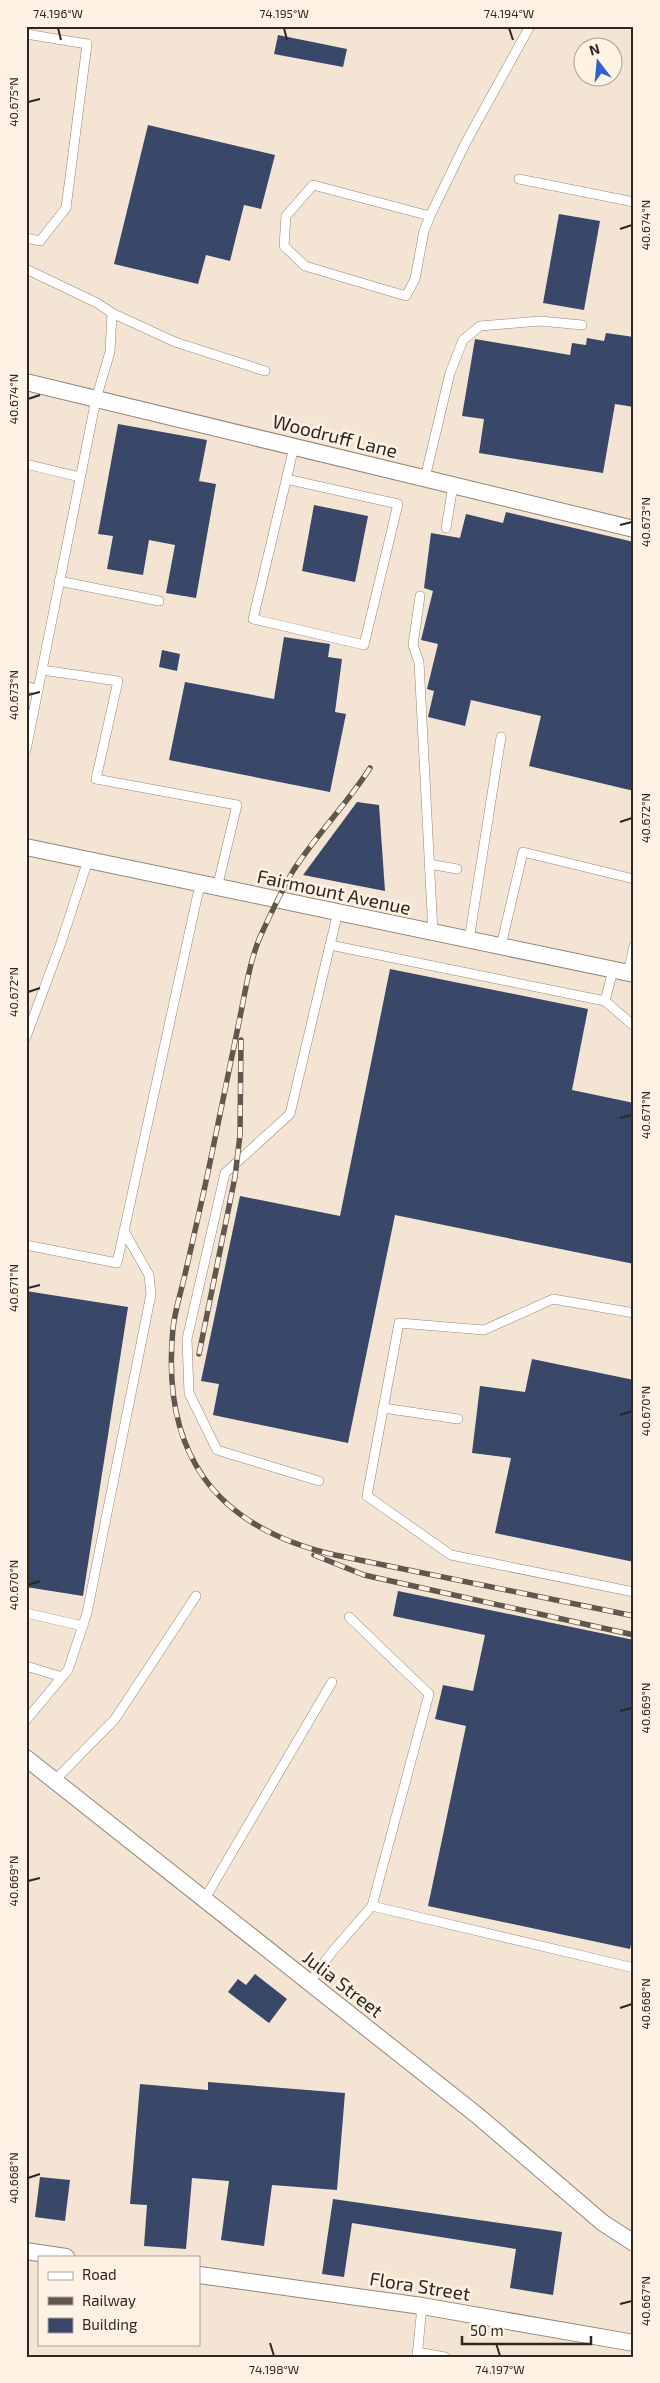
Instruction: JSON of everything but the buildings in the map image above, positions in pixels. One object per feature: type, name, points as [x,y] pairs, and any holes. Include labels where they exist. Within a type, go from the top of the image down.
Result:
[{"type":"street","name":"Woodruff Lane","points":[[26,382],[634,529]]},
{"type":"street","name":"Fairmount Avenue","points":[[26,847],[625,973]]},
{"type":"street","name":"Julia Street","points":[[26,1758],[478,2116],[603,2223],[634,2243]]},
{"type":"street","points":[[26,2251],[59,2256]]},
{"type":"street","name":"Flora Street","points":[[200,2275],[422,2306],[634,2343]]},
{"type":"lane","points":[[430,216],[313,185],[286,216],[284,246],[305,266],[406,296],[415,279],[424,231],[430,216],[466,142],[530,26]]},
{"type":"lane","points":[[26,34],[86,44],[66,208],[40,241],[26,238]]},
{"type":"lane","points":[[519,179],[634,202]]},
{"type":"lane","points":[[26,269],[97,303],[112,313],[175,342],[265,371]]},
{"type":"lane","points":[[26,750],[96,399],[110,352],[112,313]]},
{"type":"lane","points":[[425,478],[450,373],[463,340],[480,326],[540,321],[582,325]]},
{"type":"lane","points":[[286,479],[398,504],[364,645],[253,619],[286,479],[294,447]]},
{"type":"lane","points":[[26,464],[80,477]]},
{"type":"lane","points":[[446,528],[453,485]]},
{"type":"lane","points":[[60,581],[159,601]]},
{"type":"lane","points":[[420,596],[413,645],[418,662],[433,932]]},
{"type":"lane","points":[[42,670],[118,681],[96,779],[237,805],[217,888]]},
{"type":"lane","points":[[26,686],[38,690]]},
{"type":"lane","points":[[469,940],[500,737]]},
{"type":"lane","points":[[501,946],[523,852],[634,879]]},
{"type":"lane","points":[[26,1037],[61,943],[88,860]]},
{"type":"lane","points":[[430,864],[457,869]]},
{"type":"lane","points":[[26,1245],[117,1263],[200,884]]},
{"type":"lane","points":[[319,1481],[217,1450],[189,1393],[188,1339],[225,1173],[290,1114],[338,912]]},
{"type":"lane","points":[[330,945],[605,1001],[634,1026]]},
{"type":"lane","points":[[605,1001],[625,973],[634,946]]},
{"type":"lane","points":[[26,1720],[68,1670],[83,1626],[151,1294],[149,1275],[124,1230]]},
{"type":"lane","points":[[634,1313],[552,1299],[484,1330],[399,1322],[367,1496],[451,1555],[634,1592]]},
{"type":"lane","points":[[383,1408],[458,1420]]},
{"type":"lane","points":[[54,1781],[115,1719],[196,1596]]},
{"type":"lane","points":[[26,1613],[83,1626]]},
{"type":"lane","points":[[309,1983],[332,1952],[372,1906],[429,1694],[349,1617]]},
{"type":"lane","points":[[26,1666],[62,1677]]},
{"type":"lane","points":[[204,1900],[332,1682]]},
{"type":"lane","points":[[372,1906],[634,1968]]},
{"type":"lane","points":[[422,2306],[417,2355],[445,2357]]},
{"type":"railway","points":[[370,768],[293,871],[256,947],[173,1328],[172,1372],[176,1412],[187,1447],[204,1478],[227,1504],[257,1525],[293,1542],[335,1555],[634,1616]]},
{"type":"railway","points":[[199,1354],[235,1177],[240,1135],[241,1040]]},
{"type":"railway","points":[[314,1555],[364,1575],[634,1635]]}]
